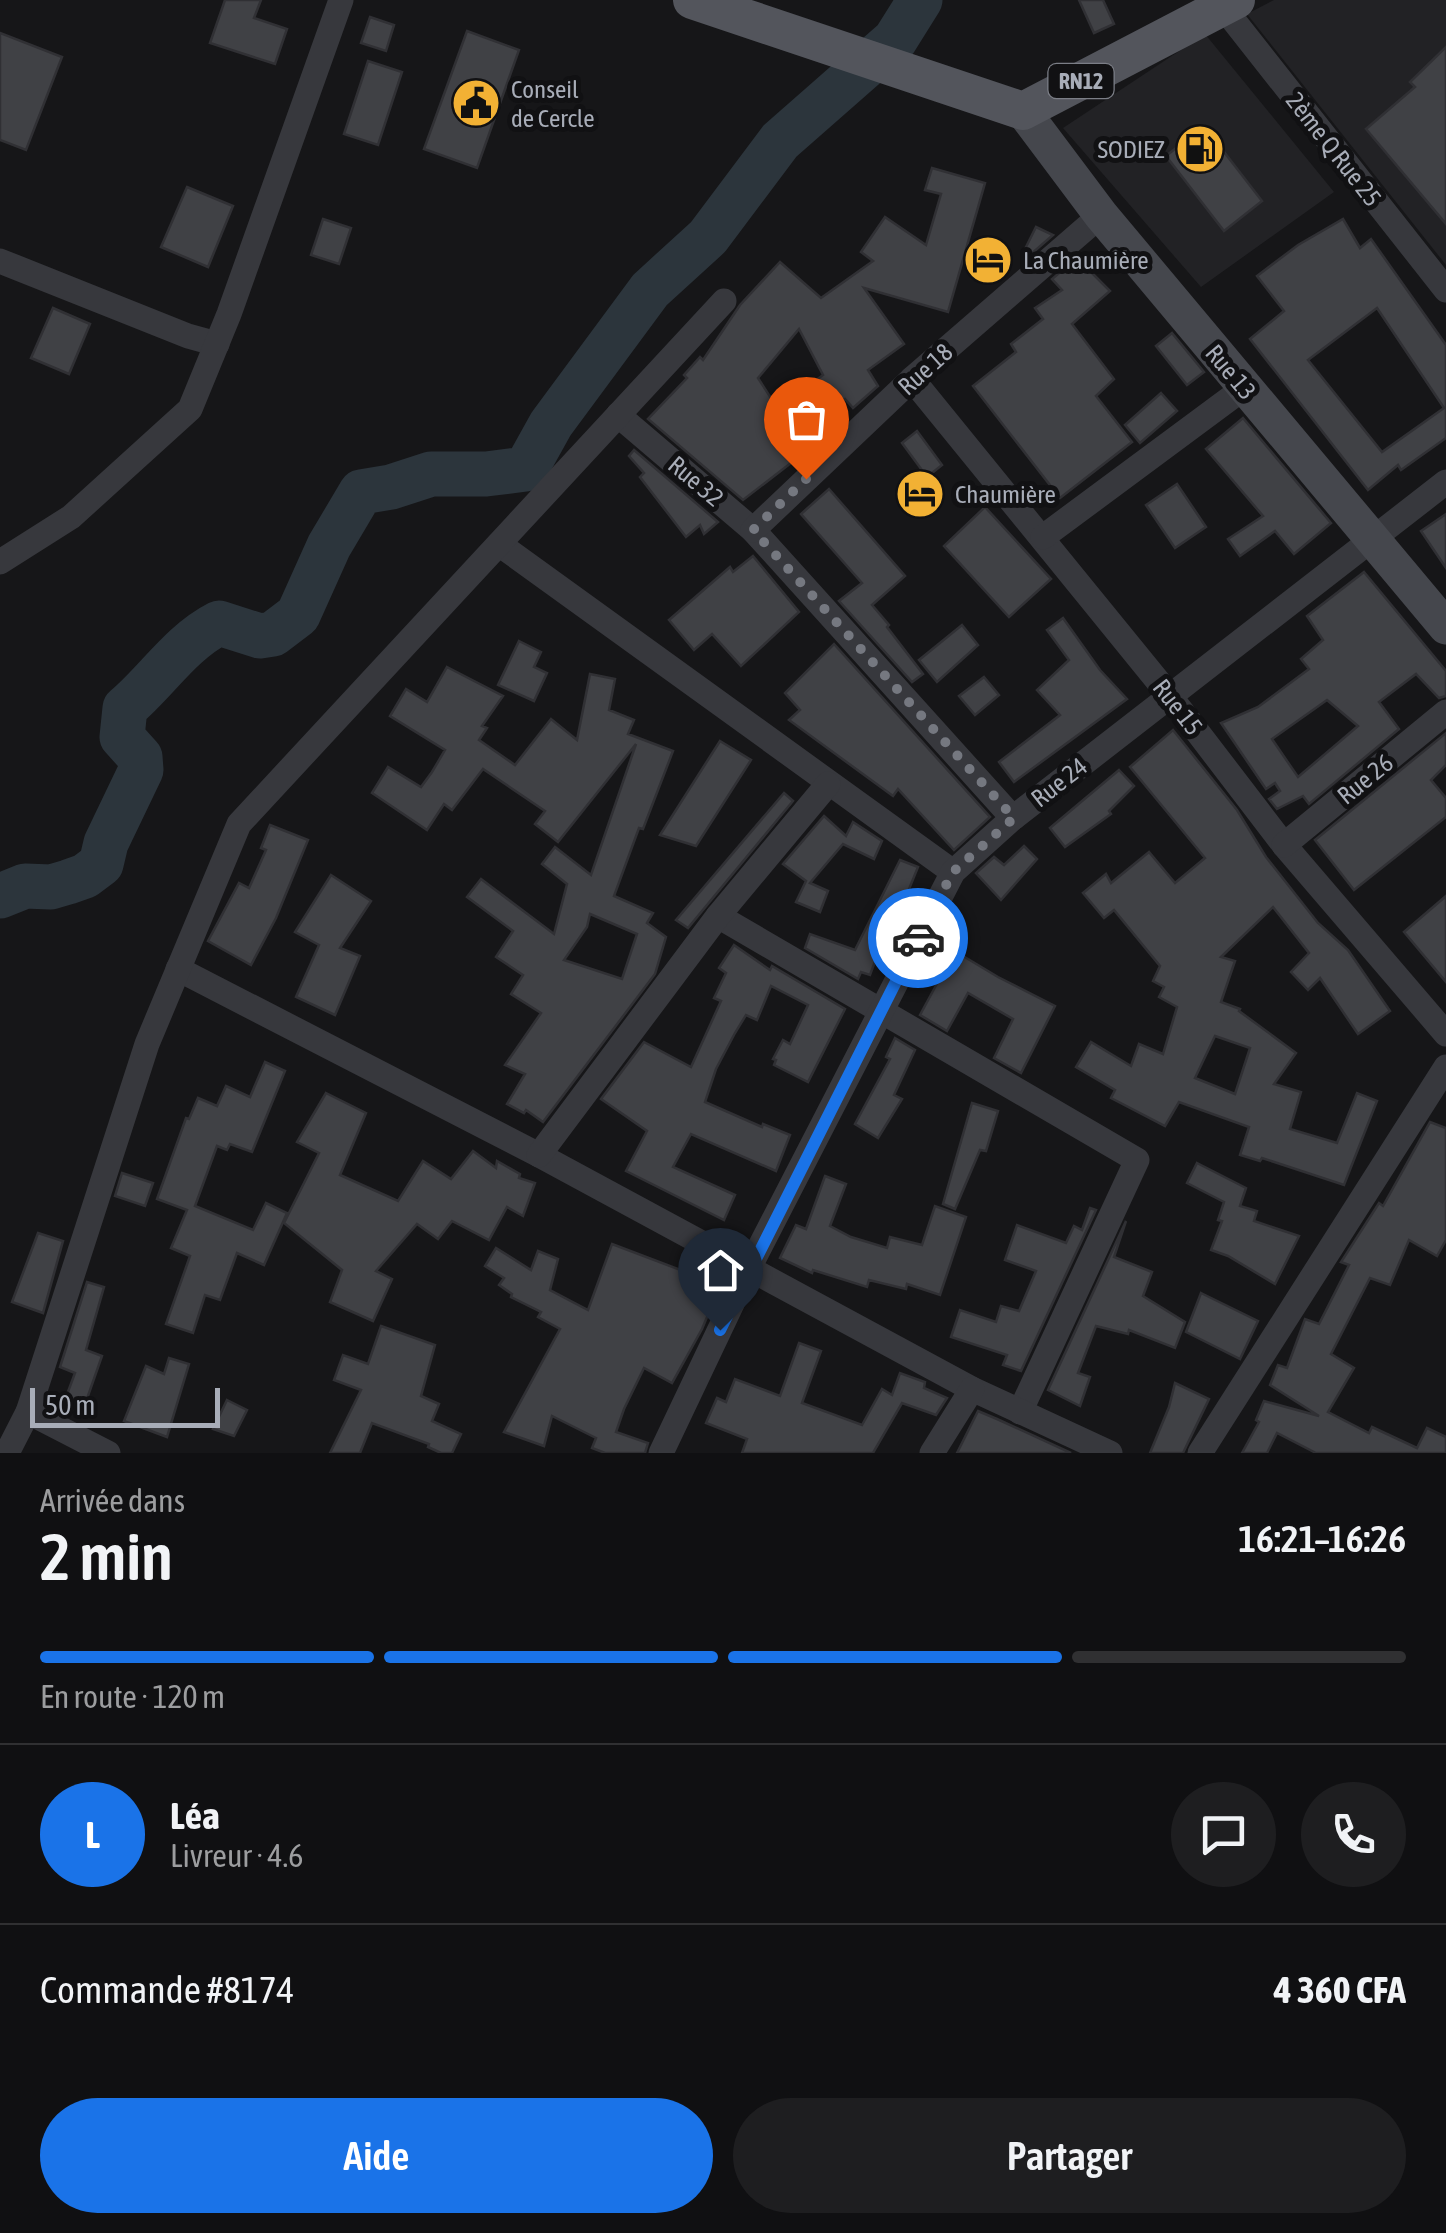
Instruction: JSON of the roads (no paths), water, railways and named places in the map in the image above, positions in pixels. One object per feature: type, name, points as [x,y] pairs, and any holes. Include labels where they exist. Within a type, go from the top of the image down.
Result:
[{"type":"main road","name":"RN12","points":[[692,0],[1023,112],[1230,4]]},
{"type":"street","points":[[0,562],[71,517],[190,408],[217,344],[341,0]]},
{"type":"street","name":"2ème Q Rue 25","points":[[1230,4],[1446,290]]},
{"type":"street","name":"Rue 13","points":[[1023,112],[1101,214],[1446,627]]},
{"type":"street","name":"Rue 18","points":[[753,530],[912,379],[1101,214]]},
{"type":"street","points":[[0,260],[188,336],[217,344]]},
{"type":"street","points":[[8,1453],[28,1412],[147,1044],[239,824],[724,301]]},
{"type":"street","name":"Rue 15","points":[[912,379],[1170,696],[1284,845],[1446,1034]]},
{"type":"street","points":[[1043,538],[1244,388]]},
{"type":"street","name":"Rue 32","points":[[618,415],[753,530],[1014,818]]},
{"type":"street","name":"Rue 24","points":[[660,1453],[749,1268],[953,872],[1014,818],[1446,482]]},
{"type":"street","points":[[499,544],[953,872]]},
{"type":"street","name":"Rue 26","points":[[1284,845],[1446,712]]},
{"type":"street","points":[[539,1154],[718,916],[828,784]]},
{"type":"street","points":[[718,916],[1137,1160],[1020,1412]]},
{"type":"street","points":[[178,968],[539,1154],[972,1389],[1110,1453]]},
{"type":"street","points":[[1200,1453],[1446,1068]]},
{"type":"street","points":[[932,1453],[972,1389]]},
{"type":"street","points":[[28,1412],[108,1453]]},
{"type":"waterway","points":[[0,896],[25,886],[51,887],[68,882],[101,864],[106,843],[141,770],[140,757],[122,737],[125,708],[181,652],[219,623],[260,636],[273,634],[298,615],[329,546],[361,492],[431,474],[526,469],[551,424],[650,290],[708,237],[780,141],[895,40],[920,0]]},
{"type":"place","name":"Conseil de Cercle","points":[[476,103]]},
{"type":"place","name":"SODIEZ","points":[[1200,149]]},
{"type":"place","name":"La Chaumière","points":[[988,260]]},
{"type":"place","name":"Chaumière","points":[[920,494]]}]
